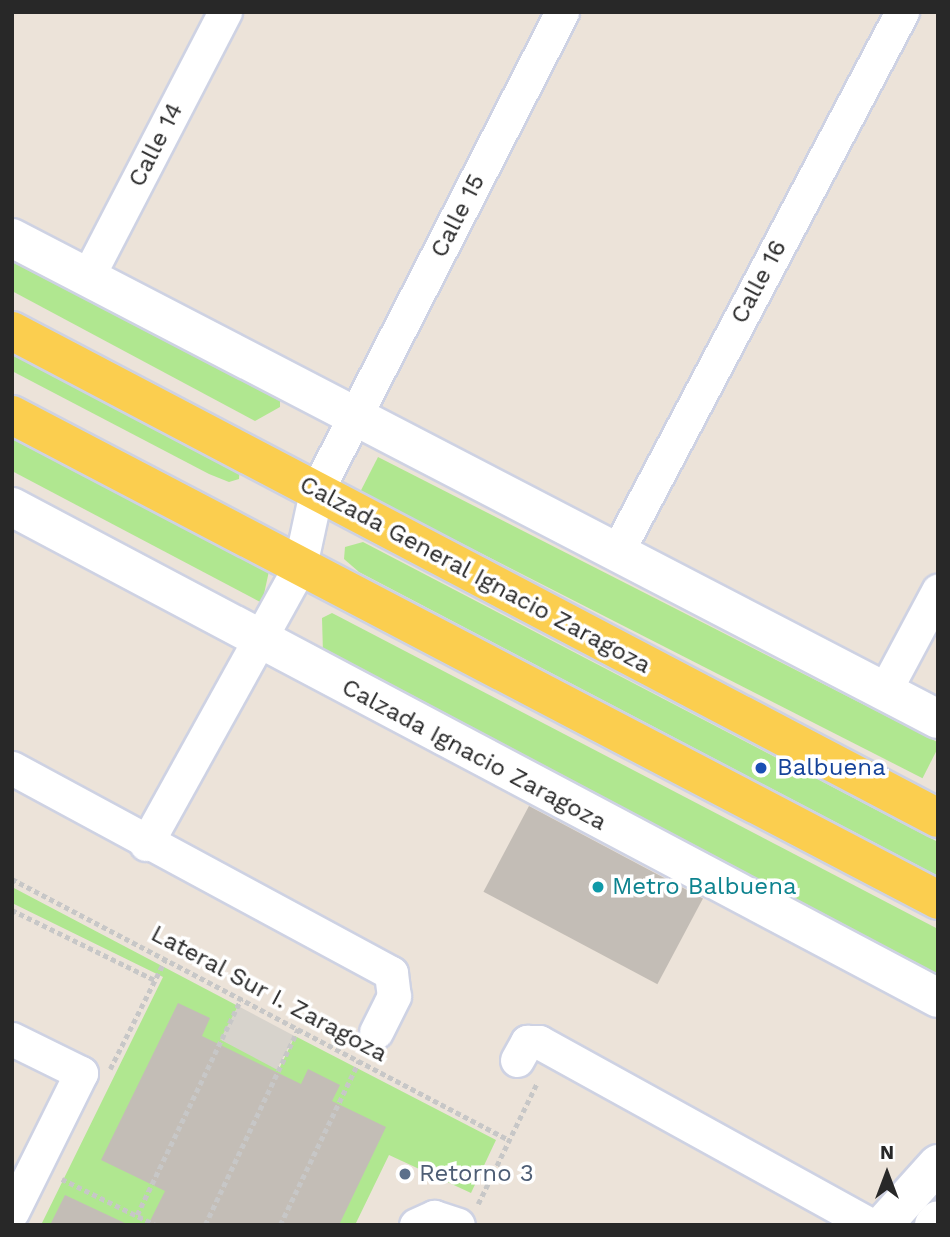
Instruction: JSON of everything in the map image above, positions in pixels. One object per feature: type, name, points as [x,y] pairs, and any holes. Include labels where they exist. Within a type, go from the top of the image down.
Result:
[{"type":"main road","points":[[12,238],[355,420],[617,552],[938,719]]},
{"type":"main road","name":"Calzada General Ignacio Zaragoza","points":[[12,331],[938,818]]},
{"type":"main road","points":[[12,415],[938,900]]},
{"type":"main road","name":"Calzada Ignacio Zaragoza","points":[[12,506],[258,642],[938,998]]},
{"type":"main road","points":[[883,1225],[938,1164]]},
{"type":"main road","points":[[933,1225],[938,1220]]},
{"type":"street","name":"Calle 14","points":[[87,278],[225,12]]},
{"type":"street","name":"Calle 15","points":[[146,844],[300,566],[316,492],[562,12]]},
{"type":"street","name":"Calle 16","points":[[617,552],[902,12]]},
{"type":"street","points":[[884,692],[938,591]]},
{"type":"street","points":[[12,768],[146,844],[391,973],[394,996],[376,1032]]},
{"type":"street","points":[[12,1039],[81,1073],[12,1212]]},
{"type":"street","points":[[517,1060],[527,1042],[539,1042],[870,1225]]},
{"type":"street","points":[[416,1225],[434,1217],[466,1219]]},
{"type":"path","name":"Lateral Sur I. Zaragoza","points":[[12,879],[509,1140]]},
{"type":"path","name":"Lateral Sur I. Zaragoza","points":[[12,910],[155,980]]},
{"type":"path","points":[[81,1073],[111,1068],[165,960]]},
{"type":"path","points":[[137,1215],[241,999]]},
{"type":"path","points":[[205,1225],[298,1029]]},
{"type":"path","points":[[466,1219],[546,1065],[517,1060]]},
{"type":"path","points":[[280,1225],[359,1061]]},
{"type":"path","points":[[35,1166],[156,1225]]},
{"type":"green space","points":[[12,248],[280,393],[280,407],[255,421],[12,291]]},
{"type":"green space","points":[[12,339],[240,463],[239,479],[229,482],[209,474],[12,371]]},
{"type":"green space","points":[[12,415],[271,562],[262,603],[12,471]]},
{"type":"green space","points":[[378,457],[938,742],[938,748],[923,778],[360,492]]},
{"type":"green space","points":[[363,542],[938,842],[938,876],[359,572],[344,559],[345,547]]},
{"type":"green space","points":[[332,613],[938,929],[938,979],[323,653],[322,618]]},
{"type":"green space","points":[[12,887],[238,1006],[222,1040],[279,1069],[295,1036],[496,1140],[471,1193],[389,1155],[355,1225],[41,1225],[163,977],[12,903]]},
{"type":"shaded area","points":[[238,1006],[295,1036],[277,1070],[220,1040]]},
{"type":"building","name":"Metro Balbuena","points":[[529,806],[703,898],[657,984],[483,892]]},
{"type":"building","points":[[178,1003],[210,1018],[202,1036],[301,1084],[308,1069],[340,1085],[332,1101],[386,1127],[339,1225],[148,1225],[165,1191],[101,1160]]},
{"type":"building","points":[[65,1195],[129,1225],[50,1225]]},
{"type":"place","name":"Balbuena","points":[[761,768]]},
{"type":"place","name":"Metro Balbuena","points":[[598,887]]},
{"type":"place","name":"Retorno 3","points":[[405,1174]]}]
